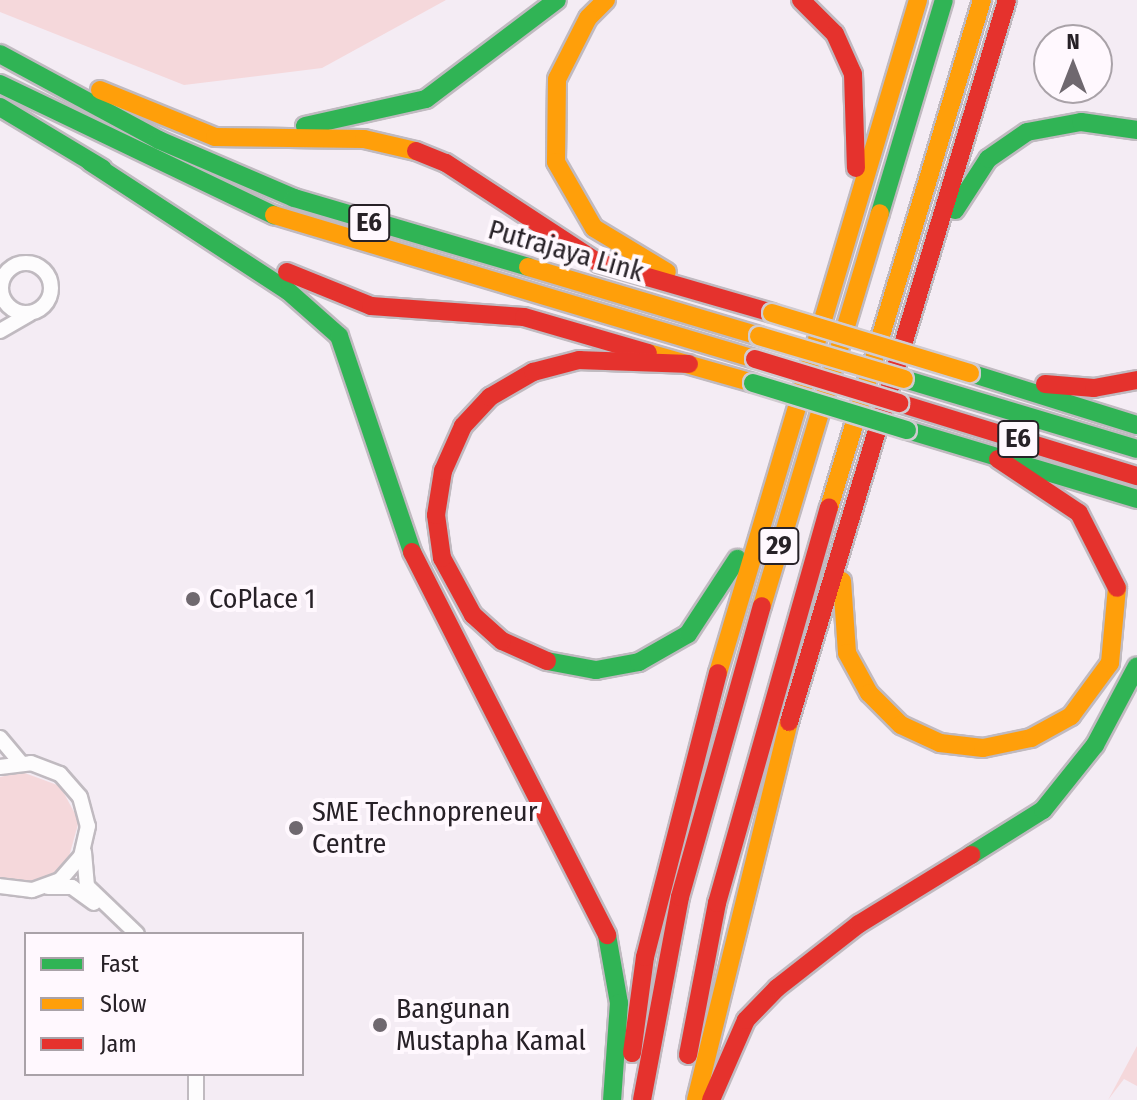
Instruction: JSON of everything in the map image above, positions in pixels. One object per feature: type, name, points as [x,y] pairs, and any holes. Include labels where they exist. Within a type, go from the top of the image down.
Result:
[{"type":"highway","points":[[41,79],[100,90],[212,128],[251,133],[385,111],[426,99],[557,0]]},
{"type":"highway","points":[[606,0],[566,57],[552,118],[562,177],[594,228],[711,298]]},
{"type":"highway","points":[[801,0],[835,34],[853,74],[855,196]]},
{"type":"highway","points":[[626,1100],[662,882],[764,506],[855,196],[918,0]]},
{"type":"highway","name":"29","points":[[642,1100],[680,897],[716,759],[944,0]]},
{"type":"highway","name":"29","points":[[681,1100],[717,903],[765,719],[982,0]]},
{"type":"highway","points":[[696,1100],[735,921],[846,530],[1007,0]]},
{"type":"highway","name":"Putrajaya Link","points":[[0,54],[41,79],[294,198],[1137,449]]},
{"type":"highway","name":"Putrajaya Link","points":[[0,84],[261,211],[1137,476]]},
{"type":"highway","points":[[100,90],[215,137],[364,139],[413,150],[464,174],[599,263],[1133,424]]},
{"type":"highway","points":[[0,107],[288,291],[339,336],[409,546],[605,920],[619,1003],[612,1100]]},
{"type":"highway","points":[[935,244],[979,170],[1013,140],[1061,123],[1137,130]]},
{"type":"highway","points":[[90,162],[306,284],[356,303],[524,317],[1137,499]]},
{"type":"highway","points":[[689,364],[558,364],[509,383],[474,412],[443,471],[436,515],[442,558],[473,615],[536,659],[596,670],[671,646],[713,605],[764,506]]},
{"type":"highway","points":[[970,373],[1081,388],[1137,380]]},
{"type":"highway","points":[[846,530],[840,603],[856,673],[901,725],[961,746],[1031,738],[1089,699],[1117,638],[1119,598],[1109,557],[1070,505],[998,459]]},
{"type":"highway","points":[[711,1100],[733,1044],[777,988],[859,924],[1043,810],[1095,745],[1137,666]]},
{"type":"street","points":[[0,331],[33,312],[50,296],[41,267],[18,263],[0,285],[12,309],[33,312]]},
{"type":"street","points":[[0,738],[21,763],[68,780],[84,806],[87,886],[135,932]]},
{"type":"street","points":[[0,738],[0,767],[21,763]]},
{"type":"street","points":[[41,888],[68,873],[87,836]]},
{"type":"street","points":[[0,886],[72,887],[124,932]]},
{"type":"street","points":[[196,1076],[196,1100]]},
{"type":"shaded area","points":[[0,0],[446,0],[322,68],[184,85],[0,12]]},
{"type":"shaded area","points":[[22,772],[60,786],[79,821],[68,860],[53,874],[24,883],[0,878],[0,777]]},
{"type":"shaded area","points":[[1137,1046],[1137,1086],[1124,1079],[1108,1100]]},
{"type":"traffic: fast","points":[[305,126],[426,99],[557,0]]},
{"type":"traffic: fast","points":[[880,213],[944,0]]},
{"type":"traffic: fast","points":[[0,54],[159,140],[294,198],[528,267]]},
{"type":"traffic: fast","points":[[0,84],[274,215]]},
{"type":"traffic: fast","points":[[0,107],[103,169]]},
{"type":"traffic: fast","points":[[955,210],[988,159],[1027,132],[1081,122],[1137,130]]},
{"type":"traffic: fast","points":[[90,162],[288,291],[339,336],[412,552]]},
{"type":"traffic: fast","points":[[970,373],[1137,425]]},
{"type":"traffic: fast","points":[[904,379],[1137,449]]},
{"type":"traffic: fast","points":[[753,383],[907,430]]},
{"type":"traffic: fast","points":[[907,430],[1137,499]]},
{"type":"traffic: fast","points":[[547,661],[596,670],[639,662],[688,634],[737,559]]},
{"type":"traffic: fast","points":[[971,855],[1043,810],[1095,745],[1137,666]]},
{"type":"traffic: fast","points":[[607,935],[619,1003],[612,1100]]},
{"type":"traffic: slow","points":[[606,0],[588,18],[557,79],[556,162],[594,228],[667,272]]},
{"type":"traffic: slow","points":[[718,673],[918,0]]},
{"type":"traffic: slow","points":[[829,508],[982,0]]},
{"type":"traffic: slow","points":[[100,90],[215,137],[364,139],[416,151]]},
{"type":"traffic: slow","points":[[762,606],[880,213]]},
{"type":"traffic: slow","points":[[274,215],[755,359]]},
{"type":"traffic: slow","points":[[528,267],[759,336]]},
{"type":"traffic: slow","points":[[772,313],[970,373]]},
{"type":"traffic: slow","points":[[759,336],[904,379]]},
{"type":"traffic: slow","points":[[648,353],[753,383]]},
{"type":"traffic: slow","points":[[842,581],[847,653],[869,693],[901,725],[940,743],[983,748],[1031,738],[1071,716],[1110,663],[1117,588]]},
{"type":"traffic: slow","points":[[696,1100],[789,722]]},
{"type":"traffic: jam","points":[[801,0],[835,34],[853,74],[856,168]]},
{"type":"traffic: jam","points":[[789,722],[1007,0]]},
{"type":"traffic: jam","points":[[416,151],[446,163],[599,263],[772,313]]},
{"type":"traffic: jam","points":[[287,272],[371,306],[524,317],[648,353]]},
{"type":"traffic: jam","points":[[755,359],[899,403]]},
{"type":"traffic: jam","points":[[547,661],[502,641],[473,615],[442,558],[436,515],[443,471],[463,426],[490,397],[533,372],[579,360],[689,364]]},
{"type":"traffic: jam","points":[[1045,384],[1094,388],[1137,380]]},
{"type":"traffic: jam","points":[[899,403],[1137,476]]},
{"type":"traffic: jam","points":[[998,459],[1079,513],[1117,588]]},
{"type":"traffic: jam","points":[[688,1055],[717,903],[829,508]]},
{"type":"traffic: jam","points":[[412,552],[607,935]]},
{"type":"traffic: jam","points":[[642,1100],[680,897],[762,606]]},
{"type":"traffic: jam","points":[[632,1053],[645,957],[718,673]]},
{"type":"traffic: jam","points":[[711,1100],[746,1020],[777,988],[859,924],[971,855]]},
{"type":"place","name":"CoPlace 1","points":[[193,599]]},
{"type":"place","name":"SME Technopreneur Centre","points":[[296,828]]},
{"type":"place","name":"Bangunan Mustapha Kamal","points":[[380,1025]]}]
